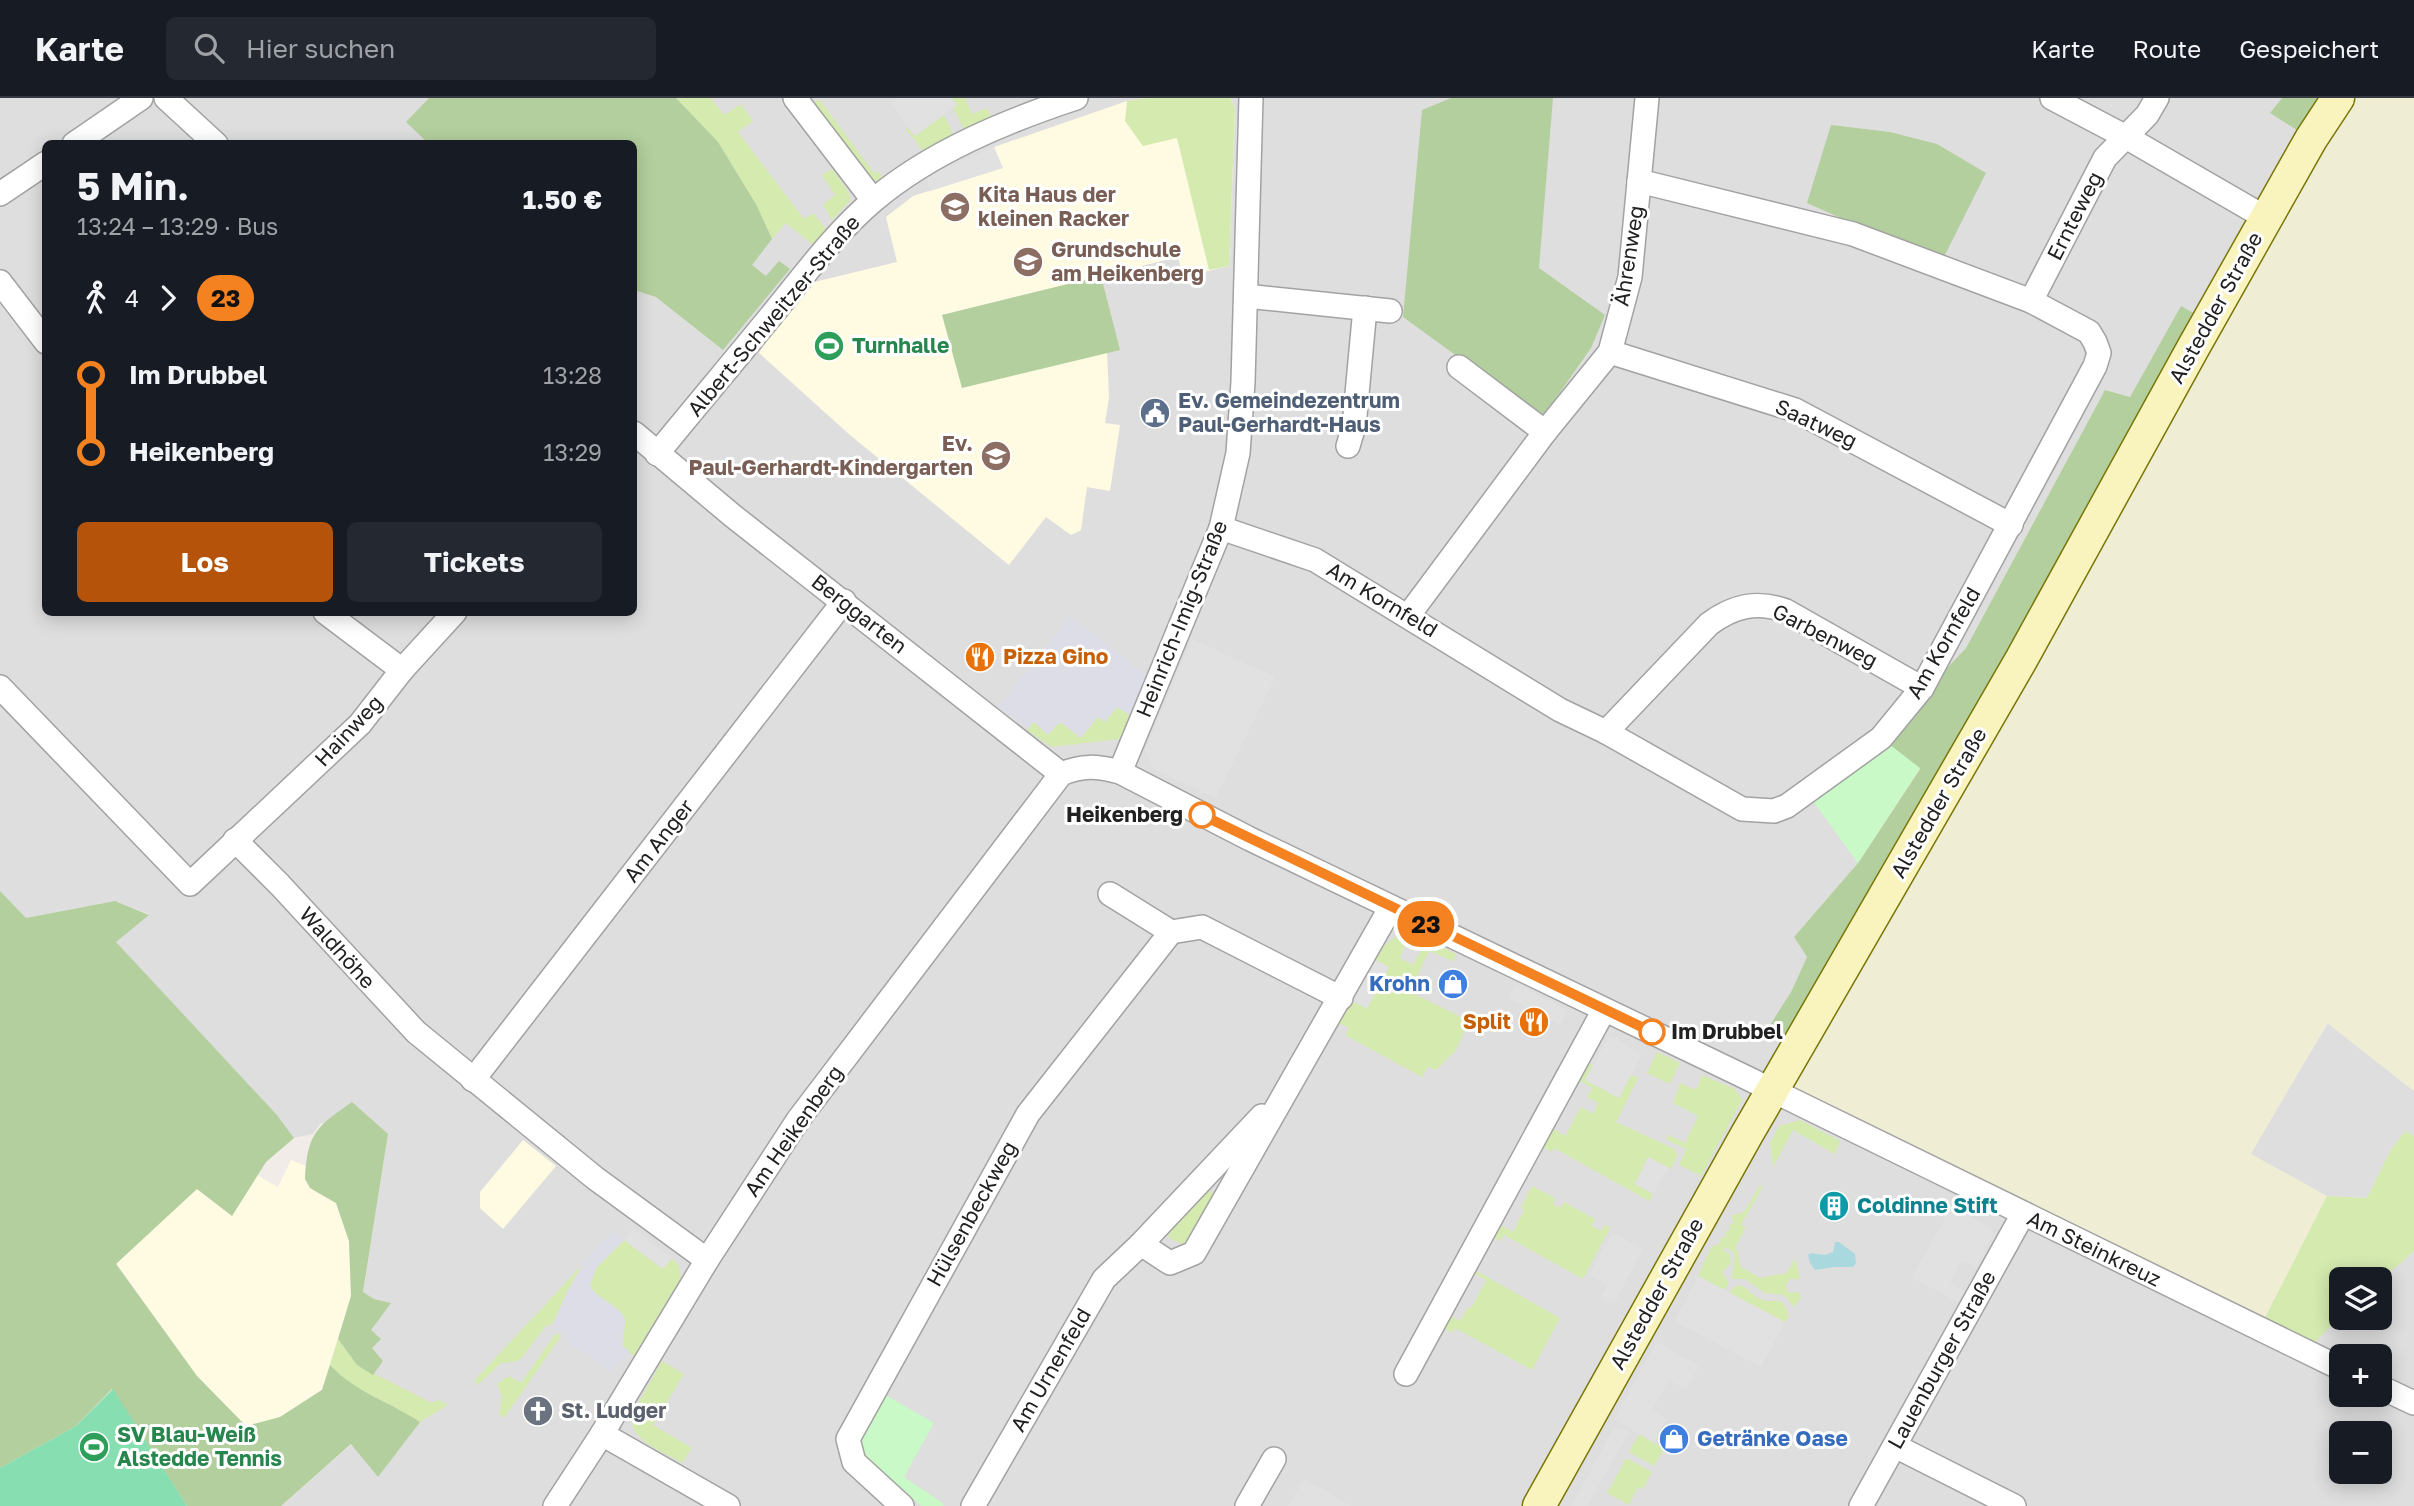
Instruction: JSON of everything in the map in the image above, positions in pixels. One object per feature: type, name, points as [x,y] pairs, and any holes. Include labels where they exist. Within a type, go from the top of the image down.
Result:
[{"type":"street","points":[[80,140],[141,98]]},
{"type":"street","points":[[166,98],[212,140]]},
{"type":"street","points":[[795,98],[873,200]]},
{"type":"street","name":"Albert-Schweitzer-Straße","points":[[657,454],[822,253],[873,200],[926,163],[965,143],[1007,123],[1076,98]]},
{"type":"street","name":"Heinrich-Imig-Straße","points":[[1120,772],[1220,528],[1238,453],[1246,296],[1251,98]]},
{"type":"street","name":"Ährenweg","points":[[1408,616],[1545,432],[1610,352],[1629,277],[1647,98]]},
{"type":"street","points":[[2052,98],[2126,137],[2266,218]]},
{"type":"street","name":"Ernteweg","points":[[2031,301],[2105,158],[2147,115],[2157,98]]},
{"type":"street","name":"Alstedder Straße","points":[[1539,1506],[1772,1091],[2021,660],[2266,218],[2338,98]]},
{"type":"street","points":[[0,194],[42,166]]},
{"type":"street","name":"Am Kornfeld","points":[[1220,528],[1315,561],[1560,710],[1606,732],[1742,809],[1774,811],[1787,806],[1881,738],[1922,688],[2011,525],[2095,366],[2099,353],[2095,342],[2089,332],[2031,301],[1853,234],[1639,181]]},
{"type":"street","points":[[0,282],[42,337]]},
{"type":"street","points":[[1246,296],[1390,311]]},
{"type":"street","points":[[1348,446],[1353,426],[1365,307]]},
{"type":"street","name":"Saatweg","points":[[1610,352],[1795,410],[2011,525]]},
{"type":"street","points":[[1459,367],[1545,432]]},
{"type":"street","points":[[637,436],[657,454]]},
{"type":"street","name":"Berggarten","points":[[657,454],[1061,774]]},
{"type":"street","name":"Am Anger","points":[[473,1080],[844,601]]},
{"type":"street","name":"Garbenweg","points":[[1606,732],[1709,624],[1725,612],[1742,606],[1758,605],[1786,611],[1922,688]]},
{"type":"street","points":[[330,616],[402,670]]},
{"type":"street","name":"Hainweg","points":[[235,840],[292,790],[360,724],[402,670],[451,616]]},
{"type":"street","points":[[0,687],[190,884],[235,840]]},
{"type":"street","points":[[1061,774],[1077,767],[1101,767],[1120,772],[1391,908],[1772,1091]]},
{"type":"street","name":"Am Heikenberg","points":[[555,1506],[603,1434],[708,1260],[798,1120],[1061,774]]},
{"type":"street","name":"Waldhöhe","points":[[235,840],[416,1032],[594,1178],[708,1260]]},
{"type":"street","points":[[1110,894],[1171,932],[1202,927],[1341,998]]},
{"type":"street","name":"Am Urnenfeld","points":[[1141,1244],[1170,1263],[1194,1253],[1391,908]]},
{"type":"street","name":"Hülsenbeckweg","points":[[902,1506],[854,1462],[848,1439],[1028,1114],[1171,932]]},
{"type":"street","points":[[1406,1374],[1604,1010]]},
{"type":"street","name":"Am Urnenfeld","points":[[973,1506],[1104,1279],[1141,1244],[1287,1089]]},
{"type":"street","name":"Am Steinkreuz","points":[[1772,1091],[2329,1362]]},
{"type":"street","name":"Lauenburger Straße","points":[[1861,1506],[2023,1214]]},
{"type":"street","points":[[2392,1393],[2414,1403]]},
{"type":"street","points":[[603,1434],[728,1506]]},
{"type":"street","points":[[1895,1446],[2014,1506]]},
{"type":"street","points":[[1247,1506],[1274,1460]]},
{"type":"shaded area","points":[[0,98],[2282,98],[2270,113],[2311,139],[2208,321],[2181,307],[2130,397],[2105,390],[1966,648],[1881,738],[1808,793],[1858,863],[1794,937],[1807,957],[1791,992],[2329,1315],[2329,1330],[2392,1330],[2392,1270],[2414,1251],[2414,1506],[281,1506],[352,1444],[378,1477],[373,1375],[383,1361],[372,1348],[371,1330],[390,1303],[363,1293],[388,1134],[321,1123],[313,1134],[294,1138],[277,1115],[115,942],[149,914],[115,901],[26,918],[0,891]]},
{"type":"shaded area","points":[[896,98],[952,98],[957,105],[915,136],[890,102]]},
{"type":"shaded area","points":[[1147,98],[1231,98],[1235,110],[1229,266],[1183,277],[1178,257],[942,315],[1107,352],[1109,398],[1105,423],[1120,425],[1110,491],[1087,487],[1081,530],[1071,535],[1046,517],[1009,565],[850,435],[759,353],[802,285],[897,262],[886,217],[913,196],[1002,168],[994,147],[1127,101]]},
{"type":"shaded area","points":[[2338,98],[2414,98],[2414,1091],[2327,1023],[2251,1154],[2327,1196],[2260,1328],[1772,1091]]},
{"type":"shaded area","points":[[994,147],[1003,168],[930,191],[926,177]]},
{"type":"shaded area","points":[[1070,616],[1147,676],[1130,715],[1117,707],[1105,722],[1098,717],[1081,738],[1060,722],[1048,735],[1034,722],[1027,729],[999,707]]},
{"type":"shaded area","points":[[1192,639],[1275,677],[1216,798],[1153,769],[1145,750]]},
{"type":"shaded area","points":[[1374,959],[1389,967],[1367,1009],[1352,1001]]},
{"type":"shaded area","points":[[1517,984],[1567,1010],[1560,1025],[1509,998]]},
{"type":"shaded area","points":[[2328,1023],[2414,1091],[2414,1136],[2405,1132],[2390,1151],[2367,1198],[2327,1196],[2250,1154]]},
{"type":"shaded area","points":[[1609,1036],[1642,1054],[1619,1098],[1585,1080]]},
{"type":"shaded area","points":[[523,1140],[556,1166],[503,1229],[480,1208],[480,1192]]},
{"type":"shaded area","points":[[1648,1157],[1669,1168],[1653,1194],[1635,1184]]},
{"type":"shaded area","points":[[291,1160],[306,1166],[305,1179],[319,1194],[336,1203],[349,1241],[351,1296],[322,1389],[280,1417],[246,1426],[197,1376],[116,1263],[197,1189],[232,1216],[257,1175],[278,1187]]},
{"type":"shaded area","points":[[1951,1207],[1991,1228],[1993,1234],[1976,1268],[1962,1260],[1950,1282],[1964,1291],[1958,1302],[1912,1278]]},
{"type":"shaded area","points":[[632,1228],[672,1258],[663,1269],[624,1240]]},
{"type":"shaded area","points":[[613,1232],[624,1240],[596,1268],[590,1285],[594,1293],[622,1314],[625,1321],[622,1339],[623,1346],[629,1351],[622,1362],[616,1360],[611,1372],[566,1340],[568,1334],[557,1332],[554,1322],[583,1264]]},
{"type":"shaded area","points":[[1613,1233],[1643,1249],[1614,1305],[1600,1297],[1607,1285],[1589,1275]]},
{"type":"shaded area","points":[[1698,1276],[1785,1322],[1761,1367],[1675,1321]]},
{"type":"shaded area","points":[[1656,1342],[1699,1366],[1686,1389],[1669,1380],[1652,1410],[1667,1419],[1654,1442],[1614,1420]]},
{"type":"shaded area","points":[[1614,1428],[1630,1431],[1587,1506],[1571,1506]]},
{"type":"shaded area","points":[[1304,1479],[1352,1506],[1288,1506]]},
{"type":"green space","points":[[429,98],[676,98],[718,142],[757,206],[772,239],[752,265],[766,276],[779,261],[790,269],[723,350],[656,297],[637,291],[637,140],[425,140],[406,122]]},
{"type":"green space","points":[[676,98],[711,98],[724,115],[741,104],[753,121],[738,132],[804,219],[813,213],[827,230],[813,245],[786,223],[772,239],[757,206],[718,142]]},
{"type":"green space","points":[[952,98],[965,98],[972,114],[987,108],[991,117],[964,129],[953,108],[957,105]]},
{"type":"green space","points":[[1147,98],[1231,98],[1235,110],[1229,266],[1209,270],[1177,138],[1143,146],[1125,121],[1127,101]]},
{"type":"green space","points":[[1451,98],[1553,98],[1539,268],[1605,315],[1591,348],[1542,418],[1403,317],[1422,110]]},
{"type":"green space","points":[[2282,98],[2338,98],[2311,139],[2270,113]]},
{"type":"green space","points":[[819,99],[874,173],[879,171],[882,178],[875,181],[867,176],[814,103]]},
{"type":"green space","points":[[944,115],[953,134],[923,151],[906,129],[915,136]]},
{"type":"green space","points":[[1831,125],[1890,132],[1937,144],[1986,173],[1943,259],[1886,238],[1807,203]]},
{"type":"green space","points":[[832,169],[849,192],[850,201],[832,220],[823,205],[835,195],[822,175]]},
{"type":"green space","points":[[1101,276],[1120,350],[962,388],[942,315]]},
{"type":"green space","points":[[2181,306],[2208,321],[1795,1052],[1765,1033],[1791,992],[1807,957],[1794,937],[1858,863],[1920,769],[1881,738],[1966,648],[2105,390],[2130,397]]},
{"type":"green space","points":[[1117,707],[1130,715],[1120,739],[1051,747],[1027,730],[1034,722],[1098,717]]},
{"type":"green space","points":[[1881,738],[1920,768],[1858,863],[1807,793]]},
{"type":"green space","points":[[0,891],[26,918],[115,901],[149,915],[116,942],[277,1115],[294,1138],[266,1162],[232,1216],[197,1189],[116,1264],[197,1376],[246,1426],[280,1417],[322,1390],[330,1365],[362,1390],[420,1422],[378,1477],[351,1444],[281,1506],[187,1506],[112,1389],[76,1426],[0,1468]]},
{"type":"green space","points":[[1408,933],[1417,936],[1413,945],[1406,943],[1400,958],[1413,965],[1421,950],[1416,947],[1421,937],[1456,954],[1453,961],[1429,951],[1410,992],[1469,1021],[1456,1050],[1436,1070],[1428,1067],[1422,1077],[1345,1035],[1349,1028],[1339,1023],[1352,1001],[1367,1008],[1372,973],[1380,952],[1387,943]]},
{"type":"green space","points":[[1657,1052],[1680,1063],[1670,1084],[1647,1073]]},
{"type":"green space","points":[[1587,1062],[1593,1065],[1585,1080],[1619,1098],[1631,1075],[1638,1078],[1616,1122],[1675,1149],[1678,1154],[1671,1169],[1648,1157],[1635,1184],[1653,1194],[1649,1201],[1554,1148],[1552,1152],[1541,1146],[1551,1128],[1565,1136],[1581,1107],[1593,1114],[1598,1103],[1587,1097],[1593,1088],[1577,1079]]},
{"type":"green space","points":[[1702,1075],[1735,1089],[1742,1100],[1701,1176],[1679,1165],[1686,1149],[1666,1139],[1669,1135],[1685,1143],[1698,1116],[1673,1103],[1680,1083],[1696,1090]]},
{"type":"green space","points":[[352,1102],[388,1134],[363,1292],[374,1299],[391,1303],[371,1330],[381,1339],[372,1348],[383,1361],[373,1375],[357,1365],[338,1339],[351,1296],[349,1241],[336,1203],[310,1188],[305,1179],[311,1141],[322,1125]]},
{"type":"green space","points":[[1800,1120],[1840,1141],[1835,1154],[1793,1130],[1773,1167],[1770,1143],[1779,1126]]},
{"type":"green space","points":[[2405,1131],[2414,1136],[2414,1251],[2392,1270],[2392,1267],[2329,1267],[2329,1328],[2308,1350],[2260,1328],[2327,1196],[2367,1198],[2390,1151]]},
{"type":"green space","points":[[1760,1185],[1762,1188],[1741,1225],[1746,1227],[1736,1246],[1741,1267],[1760,1278],[1787,1273],[1795,1258],[1800,1277],[1797,1280],[1790,1278],[1786,1286],[1788,1293],[1798,1292],[1801,1297],[1794,1307],[1784,1295],[1765,1293],[1745,1279],[1732,1279],[1734,1257],[1725,1247],[1723,1251],[1729,1253],[1731,1263],[1722,1272],[1728,1286],[1724,1290],[1698,1276],[1711,1247],[1721,1243],[1720,1239],[1730,1230],[1729,1225],[1734,1223],[1731,1216],[1744,1212]]},
{"type":"green space","points":[[1532,1186],[1555,1198],[1553,1204],[1560,1208],[1564,1202],[1595,1219],[1592,1226],[1601,1231],[1604,1225],[1610,1228],[1583,1279],[1504,1235],[1500,1241],[1492,1236],[1498,1224],[1513,1232],[1524,1210],[1521,1207]]},
{"type":"green space","points":[[1203,1190],[1211,1191],[1215,1197],[1185,1245],[1169,1238],[1168,1230]]},
{"type":"green space","points":[[624,1240],[663,1269],[672,1258],[679,1266],[681,1278],[634,1356],[623,1346],[625,1324],[621,1312],[590,1286],[596,1268]]},
{"type":"green space","points":[[583,1264],[554,1322],[545,1327],[520,1360],[500,1364],[478,1385],[474,1381]]},
{"type":"green space","points":[[1473,1269],[1560,1318],[1532,1370],[1455,1328],[1452,1333],[1440,1326],[1449,1315],[1460,1321],[1468,1307],[1471,1308],[1486,1280],[1471,1272]]},
{"type":"green space","points":[[1741,1285],[1760,1299],[1784,1304],[1789,1316],[1785,1322],[1729,1293],[1734,1287]]},
{"type":"green space","points":[[556,1333],[561,1336],[504,1418],[499,1414],[502,1397],[497,1384],[509,1376],[521,1383]]},
{"type":"green space","points":[[338,1339],[357,1365],[432,1403],[439,1400],[448,1405],[420,1422],[361,1390],[330,1365]]},
{"type":"green space","points":[[662,1361],[684,1374],[653,1425],[692,1448],[682,1463],[648,1444],[635,1431],[632,1423],[632,1414]]},
{"type":"green space","name":"SV Blau-Weiß Alstedde Tennis","points":[[113,1389],[187,1506],[0,1506],[0,1468],[76,1426]]},
{"type":"green space","points":[[882,1393],[934,1423],[904,1477],[944,1504],[943,1506],[921,1506],[859,1452],[857,1438]]},
{"type":"green space","points":[[1639,1434],[1664,1449],[1654,1466],[1629,1452]]},
{"type":"green space","points":[[1626,1458],[1652,1472],[1643,1489],[1638,1487],[1629,1505],[1607,1493]]},
{"type":"water","points":[[1835,1242],[1855,1254],[1856,1263],[1853,1267],[1815,1270],[1808,1255],[1833,1252]]},
{"type":"bus line","name":"23","points":[[1202,815],[1652,1032]]},
{"type":"place","name":"Kita Haus der kleinen Racker","points":[[955,207]]},
{"type":"place","name":"Grundschule am Heikenberg","points":[[1028,262]]},
{"type":"place","name":"Turnhalle","points":[[829,346]]},
{"type":"place","name":"Ev. Gemeindezentrum Paul-Gerhardt-Haus","points":[[1155,413]]},
{"type":"place","name":"Ev. Paul-Gerhardt-Kindergarten","points":[[996,456]]},
{"type":"place","name":"Pizza Gino","points":[[980,657]]},
{"type":"place","name":"Heikenberg","points":[[1202,815]]},
{"type":"place","name":"Krohn","points":[[1453,984]]},
{"type":"place","name":"Split","points":[[1534,1022]]},
{"type":"place","name":"Im Drubbel","points":[[1652,1032]]},
{"type":"place","name":"Coldinne Stift","points":[[1834,1206]]},
{"type":"place","name":"St. Ludger","points":[[538,1411]]},
{"type":"place","name":"Getränke Oase","points":[[1674,1439]]},
{"type":"place","name":"SV Blau-Weiß Alstedde Tennis","points":[[94,1447]]}]
